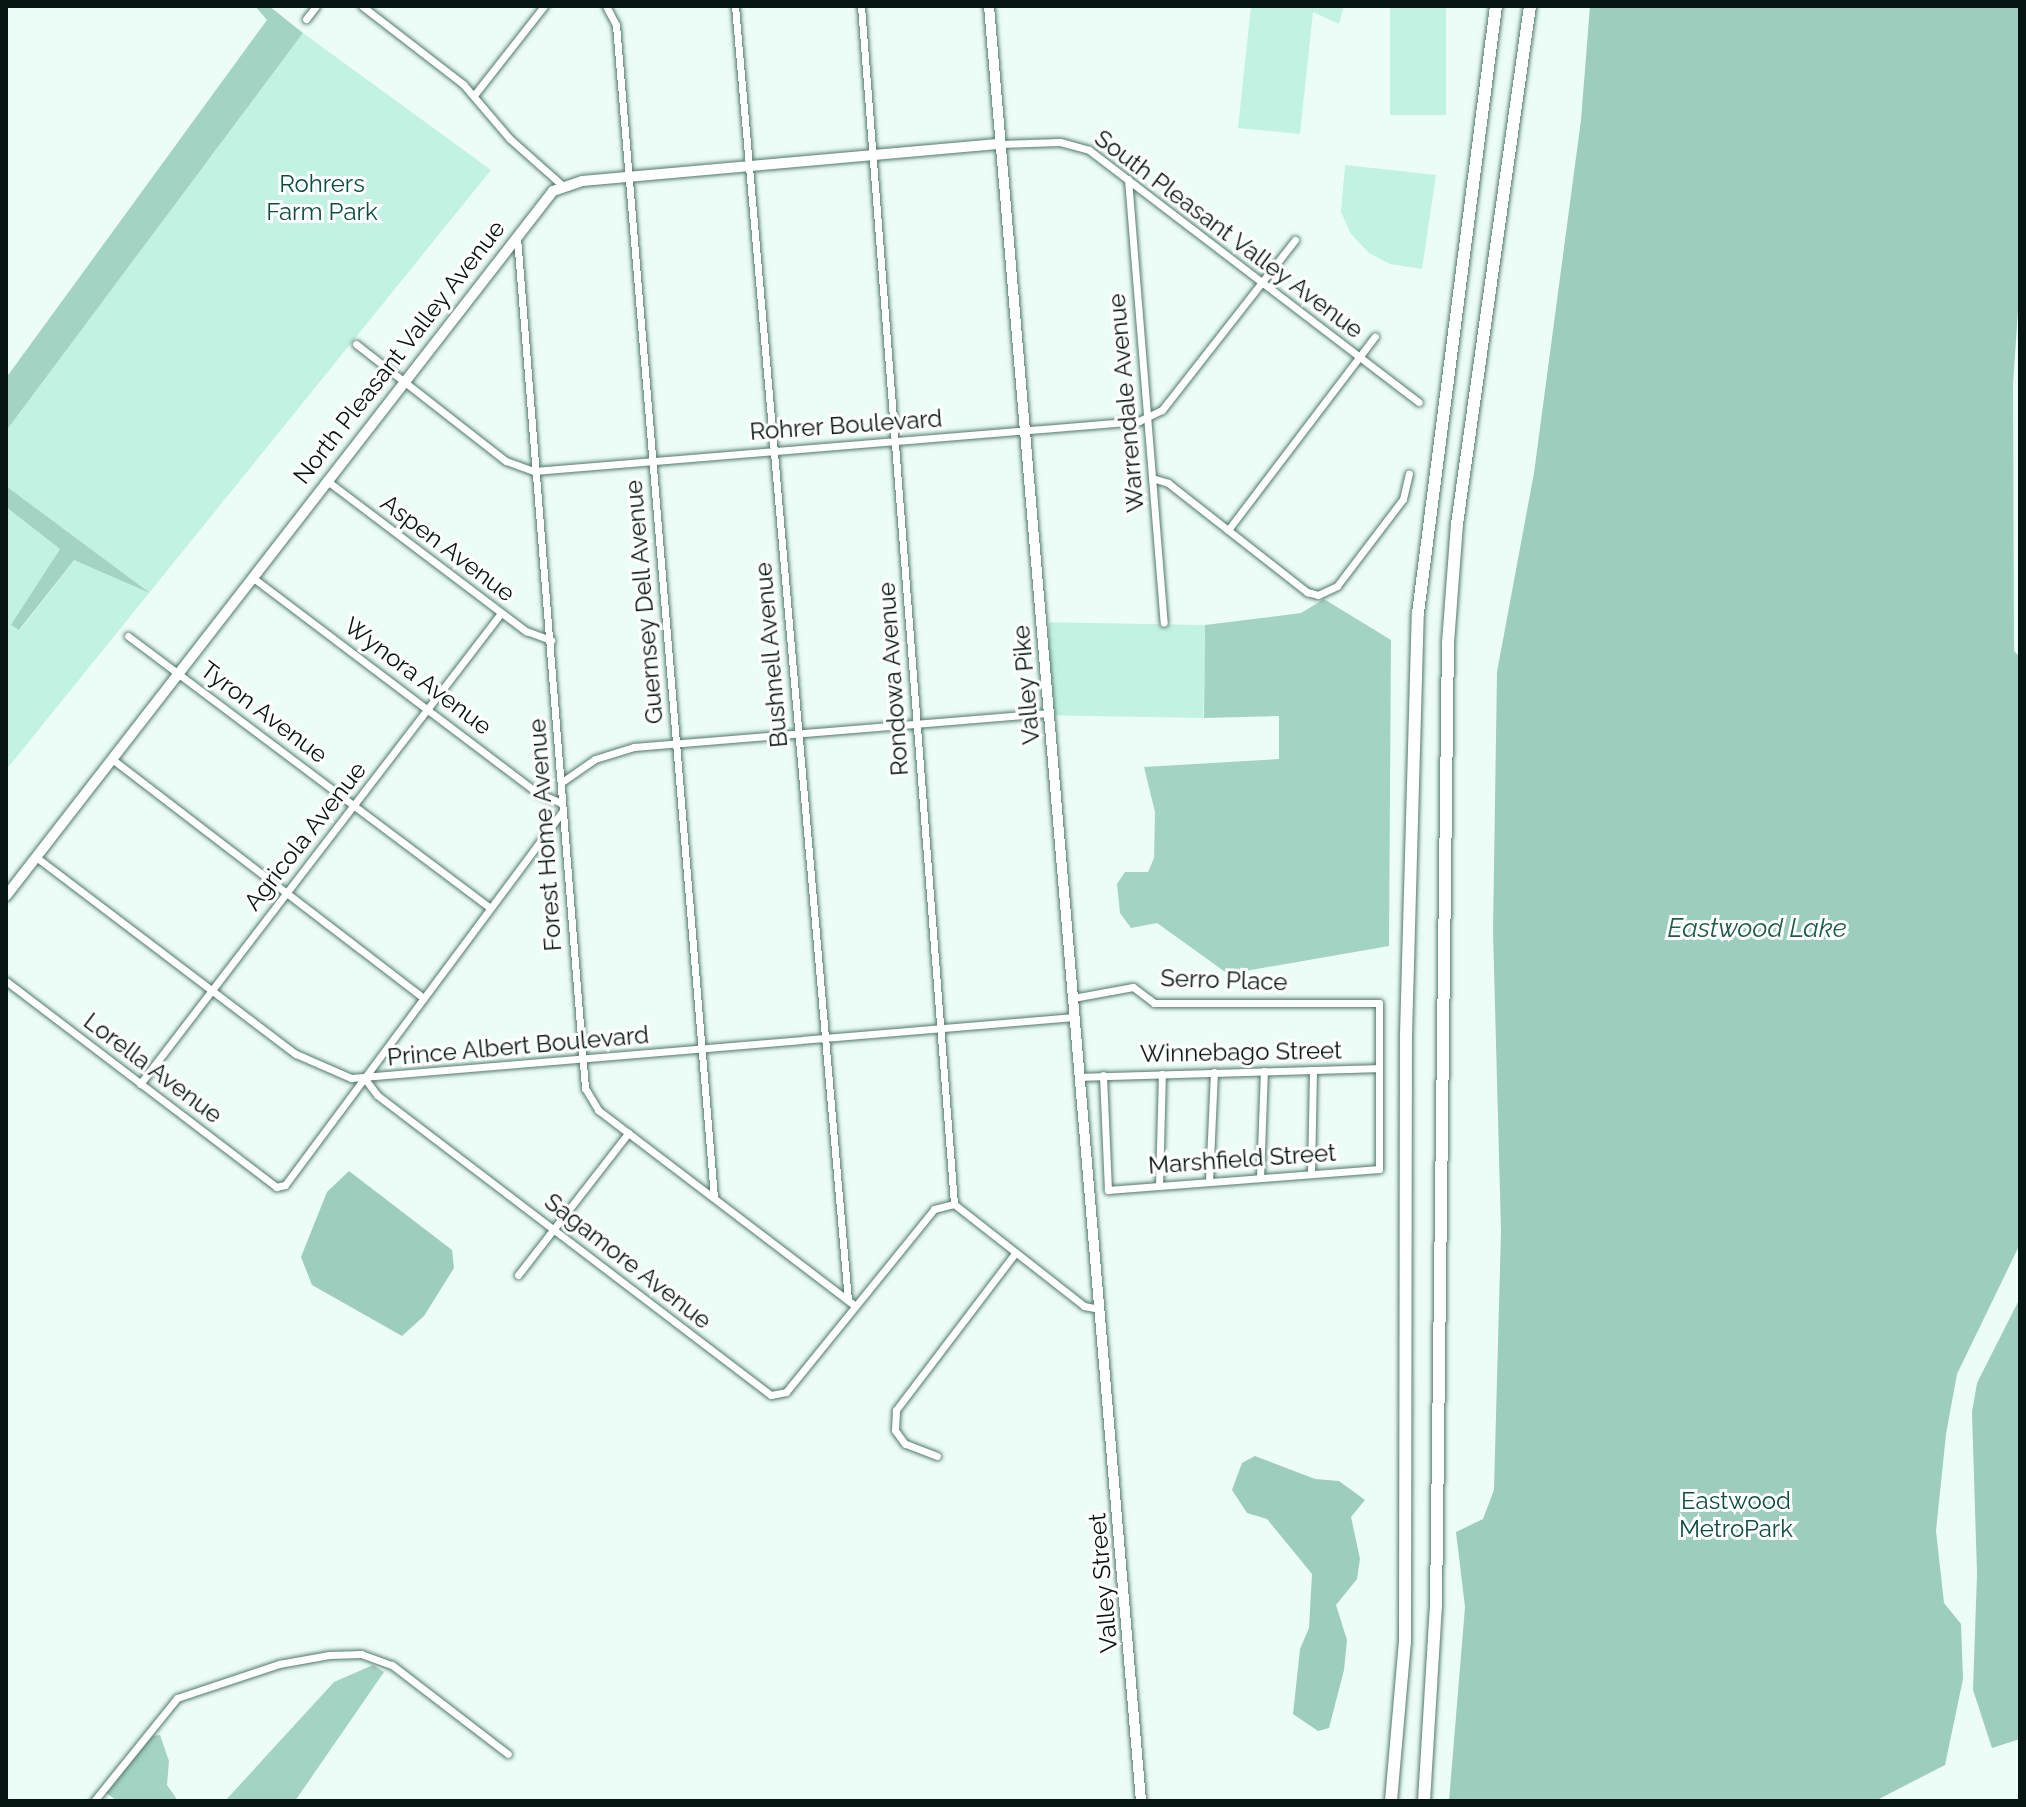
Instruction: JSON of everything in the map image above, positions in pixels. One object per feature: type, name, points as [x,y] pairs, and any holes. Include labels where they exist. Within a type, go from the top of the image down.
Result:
[{"type":"highway","points":[[1391,1801],[1405,1642],[1406,1035],[1418,613],[1496,6]]},
{"type":"highway","points":[[1424,1801],[1436,1606],[1448,643],[1457,524],[1530,6]]},
{"type":"street","points":[[306,19],[316,6]]},
{"type":"street","points":[[362,6],[475,94],[510,139],[563,186],[629,177],[1000,144]]},
{"type":"street","points":[[475,94],[544,6]]},
{"type":"street","name":"Guernsey Dell Avenue","points":[[606,6],[616,25],[714,1197]]},
{"type":"street","name":"Bushnell Avenue","points":[[735,6],[825,1039],[851,1302]]},
{"type":"street","name":"Rondowa Avenue","points":[[861,6],[954,1204]]},
{"type":"street","name":"Valley Pike","points":[[989,6],[1103,1361]]},
{"type":"street","name":"South Pleasant Valley Avenue","points":[[1000,144],[1078,145],[1128,179],[1419,402]]},
{"type":"street","name":"Warrendale Avenue","points":[[1128,179],[1164,623]]},
{"type":"street","name":"North Pleasant Valley Avenue","points":[[6,896],[516,232],[542,200],[563,186]]},
{"type":"street","name":"Forest Home Avenue","points":[[516,232],[539,471],[581,1060],[593,1105],[851,1302]]},
{"type":"street","points":[[1147,419],[1187,381],[1295,240]]},
{"type":"street","points":[[1228,530],[1375,336]]},
{"type":"street","name":"Rohrer Boulevard","points":[[356,344],[506,461],[539,471],[1024,433],[1147,419]]},
{"type":"street","points":[[1152,478],[1168,483],[1307,592],[1325,594],[1337,586],[1403,499],[1409,474]]},
{"type":"street","name":"Aspen Avenue","points":[[326,480],[501,613],[534,636],[551,640]]},
{"type":"street","name":"Wynora Avenue","points":[[252,577],[538,793],[562,803]]},
{"type":"street","name":"Agricola Avenue","points":[[140,1084],[501,613]]},
{"type":"street","name":"Tyron Avenue","points":[[128,636],[490,908]]},
{"type":"street","points":[[562,782],[619,750],[1048,713]]},
{"type":"street","points":[[112,759],[424,998]]},
{"type":"street","points":[[365,1079],[562,812]]},
{"type":"street","name":"Prince Albert Boulevard","points":[[36,857],[311,1063],[365,1079],[1074,1017]]},
{"type":"street","name":"Lorella Avenue","points":[[6,981],[276,1187],[296,1175],[365,1079]]},
{"type":"street","name":"Serro Place","points":[[1073,998],[1133,987],[1154,1003],[1379,1003],[1379,1068]]},
{"type":"street","name":"Winnebago Street","points":[[1079,1077],[1379,1068]]},
{"type":"street","name":"Marshfield Street","points":[[1103,1075],[1108,1190],[1379,1169],[1379,1068]]},
{"type":"street","points":[[1311,1174],[1313,1070]]},
{"type":"street","points":[[1260,1178],[1264,1071]]},
{"type":"street","points":[[1209,1182],[1214,1072]]},
{"type":"street","points":[[1159,1186],[1162,1074]]},
{"type":"street","name":"Sagamore Avenue","points":[[365,1079],[377,1095],[771,1395],[786,1392],[851,1302]]},
{"type":"street","points":[[518,1275],[628,1133]]},
{"type":"street","points":[[851,1302],[934,1209],[954,1204],[1084,1306],[1099,1309]]},
{"type":"street","points":[[937,1456],[905,1444],[895,1430],[896,1410],[1015,1253]]},
{"type":"street","name":"Valley Street","points":[[1103,1361],[1141,1801]]},
{"type":"street","points":[[94,1801],[177,1698],[279,1664],[329,1655],[361,1654],[392,1665],[508,1754]]},
{"type":"green space","points":[[1251,6],[1344,6],[1339,24],[1313,12],[1300,134],[1238,128]]},
{"type":"green space","points":[[1390,6],[1446,6],[1446,115],[1390,115]]},
{"type":"green space","name":"Rohrers Farm Park","points":[[303,33],[491,170],[6,770],[6,507],[60,549],[12,626],[20,630],[74,560],[146,590],[6,486],[6,431]]},
{"type":"green space","points":[[1345,165],[1436,175],[1422,269],[1390,264],[1369,253],[1351,234],[1341,212]]},
{"type":"green space","points":[[1049,622],[1205,625],[1203,718],[1047,715]]},
{"type":"shaded area","points":[[255,6],[269,6],[303,33],[6,431],[6,378],[267,20]]},
{"type":"shaded area","points":[[6,486],[150,593],[74,560],[19,630],[11,625],[60,549],[6,507]]},
{"type":"shaded area","points":[[1324,599],[1391,640],[1389,946],[1228,974],[1157,923],[1131,928],[1120,913],[1117,884],[1125,872],[1148,872],[1154,858],[1155,812],[1144,767],[1279,759],[1279,716],[1204,718],[1205,625],[1301,613]]},
{"type":"shaded area","points":[[373,1665],[384,1672],[295,1801],[225,1801],[334,1682]]},
{"type":"shaded area","points":[[160,1735],[169,1761],[167,1785],[178,1801],[117,1801],[105,1792],[151,1736]]},
{"type":"water","name":"Eastwood Lake","points":[[1590,6],[2020,6],[2020,282],[2013,384],[2014,651],[2020,657],[2020,1244],[1957,1374],[1946,1434],[1936,1531],[1944,1603],[1961,1624],[1963,1679],[1945,1765],[1875,1801],[1449,1801],[1465,1607],[1456,1532],[1483,1519],[1494,1490],[1501,1231],[1493,931],[1497,672],[1534,473],[1581,120]]},
{"type":"water","points":[[349,1171],[452,1250],[454,1268],[424,1316],[402,1336],[312,1285],[301,1257],[327,1192]]},
{"type":"water","points":[[2020,1298],[2020,1739],[1992,1748],[1973,1690],[1977,1574],[1972,1412],[1977,1383]]},
{"type":"water","points":[[1255,1456],[1315,1479],[1339,1481],[1365,1500],[1351,1517],[1360,1559],[1357,1579],[1336,1605],[1347,1640],[1344,1670],[1329,1728],[1318,1731],[1293,1714],[1300,1649],[1309,1628],[1312,1574],[1267,1519],[1247,1513],[1232,1490],[1242,1463]]},
{"type":"park label","name":"Eastwood MetroPark","points":[[1736,1515]]}]
